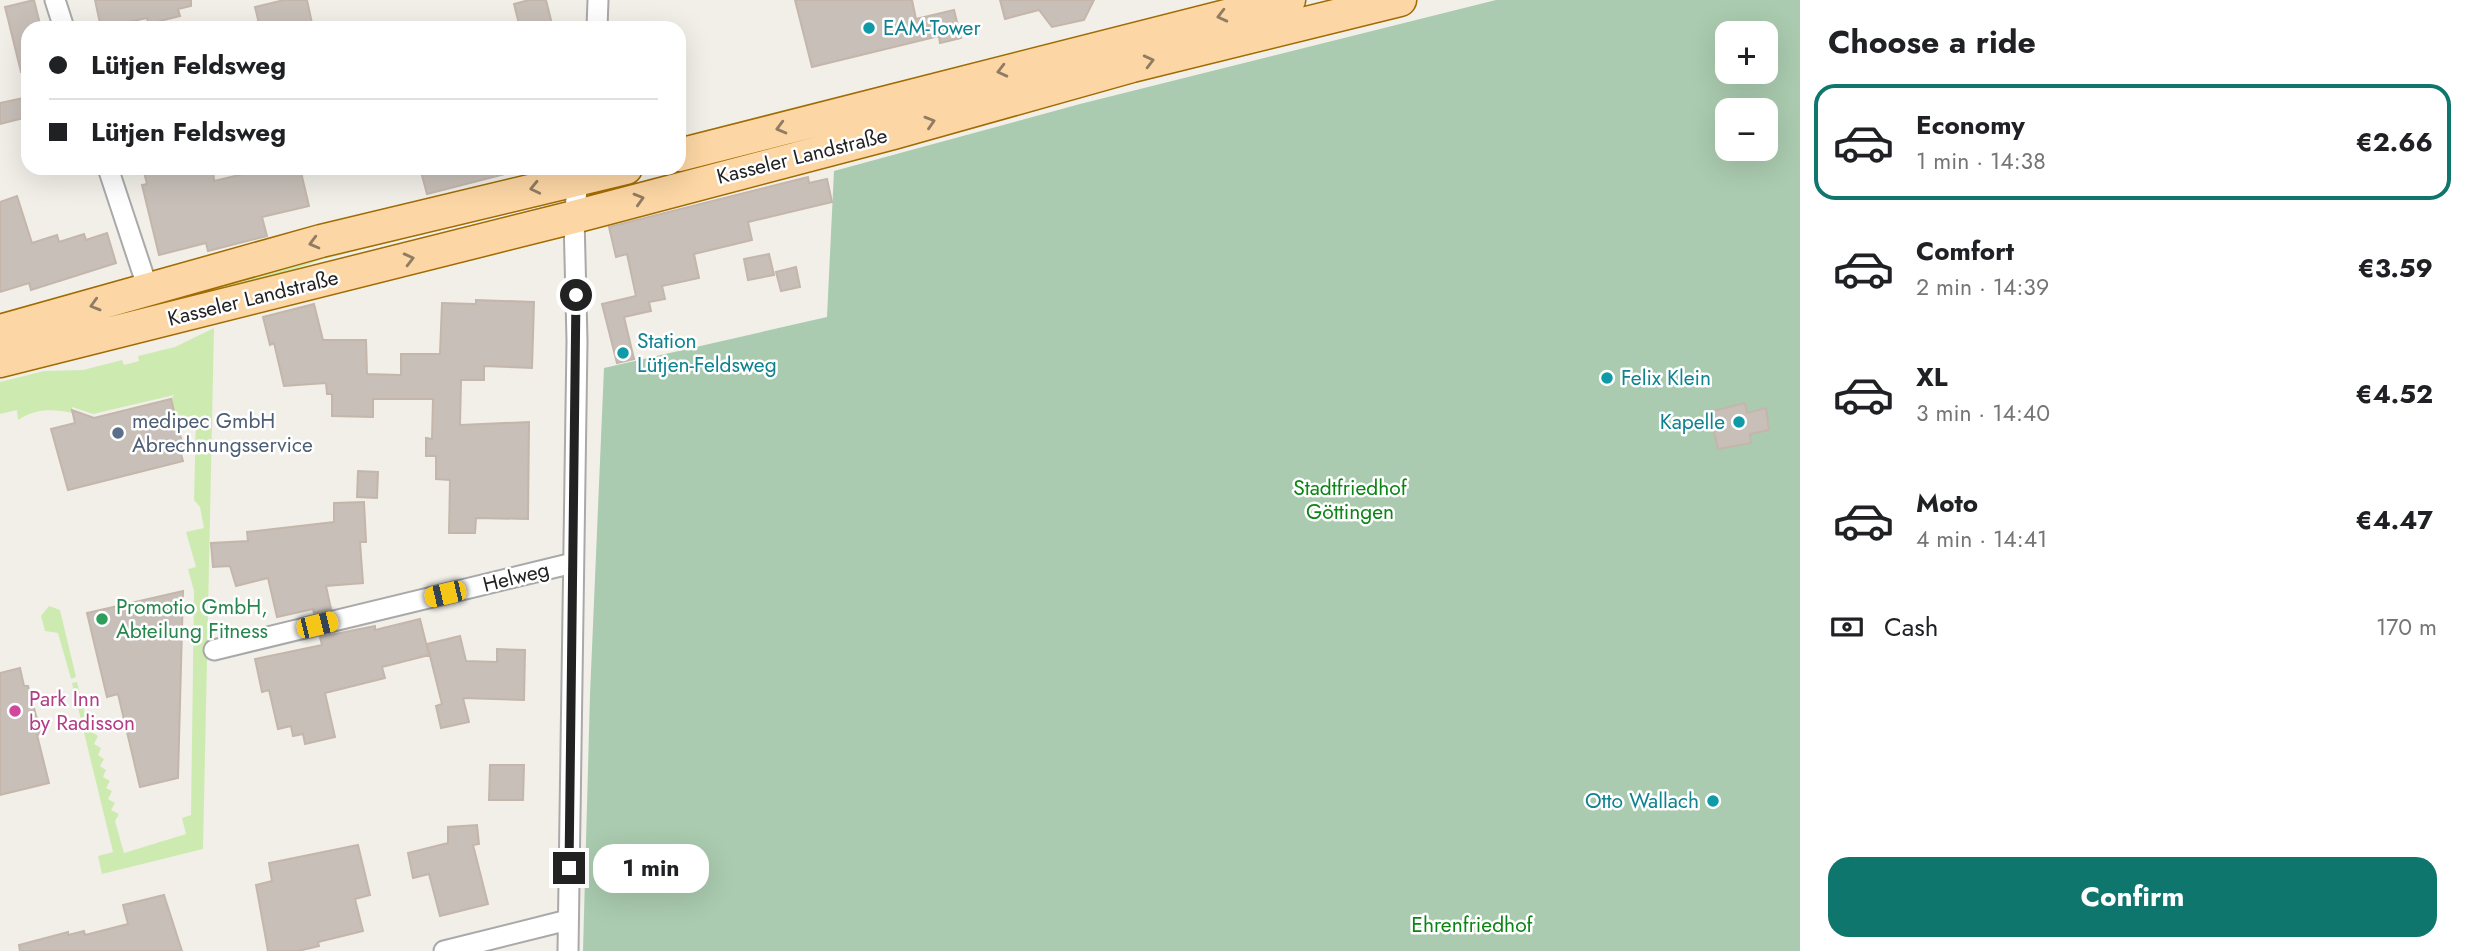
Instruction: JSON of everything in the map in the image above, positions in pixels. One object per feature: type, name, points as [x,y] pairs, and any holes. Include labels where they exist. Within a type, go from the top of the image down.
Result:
[{"type":"main road","name":"Kasseler Landstraße","points":[[686,153],[1289,0]]},
{"type":"main road","name":"Kasseler Landstraße","points":[[0,361],[573,218],[1132,66],[1400,0]]},
{"type":"main road","name":"Kasseler Landstraße","points":[[0,331],[321,241],[571,175]]},
{"type":"street","points":[[55,0],[62,21]]},
{"type":"street","points":[[597,21],[598,0]]},
{"type":"street","points":[[110,175],[148,289]]},
{"type":"street","points":[[568,951],[577,341],[573,218],[579,175]]},
{"type":"street","name":"Helweg","points":[[214,650],[573,563]]},
{"type":"street","points":[[444,951],[568,920]]},
{"type":"green space","name":"Stadtfriedhof Göttingen","points":[[1496,0],[1800,0],[1800,951],[583,951],[590,695],[604,368],[827,317],[834,171],[1080,104]]},
{"type":"green space","points":[[497,207],[498,215],[320,260],[209,299],[23,336]]},
{"type":"green space","points":[[214,328],[203,849],[102,874],[98,856],[113,852],[72,683],[77,682],[85,714],[95,719],[89,730],[98,736],[94,744],[101,748],[98,755],[104,759],[100,766],[106,770],[103,777],[110,781],[106,788],[112,791],[108,799],[115,803],[111,810],[119,814],[115,821],[124,853],[186,834],[182,818],[191,815],[194,591],[188,569],[196,567],[186,532],[204,528],[200,507],[194,500],[196,415],[176,419],[171,399],[174,395],[93,414],[72,407],[72,413],[45,410],[18,420],[17,410],[0,414],[0,382],[44,371],[83,370],[122,360],[124,365],[139,361],[138,356],[175,347]]},
{"type":"green space","points":[[49,606],[60,610],[76,677],[71,679],[58,633],[45,631],[41,616]]},
{"type":"building","points":[[34,0],[39,21],[21,21],[21,72],[5,7]]},
{"type":"building","points":[[95,0],[191,0],[191,6],[178,9],[180,16],[160,21],[148,21],[147,18],[133,21],[100,21]]},
{"type":"building","points":[[284,0],[307,0],[312,21],[258,21],[255,7]]},
{"type":"building","points":[[529,0],[546,0],[551,21],[518,21],[514,4]]},
{"type":"building","name":"EAM-Tower","points":[[795,0],[912,0],[916,19],[954,10],[961,38],[940,43],[939,36],[812,67]]},
{"type":"building","points":[[1000,0],[1094,0],[1084,20],[1052,27],[1039,10],[1005,19]]},
{"type":"building","points":[[21,98],[21,119],[0,124],[0,103]]},
{"type":"building","points":[[145,175],[214,175],[214,181],[239,175],[302,175],[309,206],[262,217],[267,236],[208,251],[206,243],[159,255],[142,185],[147,184]]},
{"type":"building","points":[[422,175],[501,175],[427,194]]},
{"type":"building","points":[[808,177],[809,183],[827,179],[832,202],[748,222],[752,240],[694,254],[699,278],[662,286],[665,299],[649,302],[651,311],[624,317],[634,359],[617,363],[602,304],[636,296],[627,254],[616,257],[609,227]]},
{"type":"building","points":[[17,196],[32,243],[57,235],[59,242],[84,234],[86,240],[107,233],[116,263],[31,290],[29,283],[0,292],[0,202]]},
{"type":"building","points":[[769,254],[774,275],[748,280],[744,259]]},
{"type":"building","points":[[796,267],[800,287],[781,291],[776,272]]},
{"type":"building","points":[[476,300],[534,302],[532,368],[484,366],[484,380],[461,380],[460,425],[529,422],[528,519],[476,518],[475,533],[449,533],[450,480],[436,479],[436,456],[426,456],[426,438],[432,439],[433,399],[373,399],[373,417],[332,416],[332,394],[327,394],[326,383],[284,386],[274,343],[270,345],[263,317],[314,304],[323,340],[366,340],[367,374],[401,375],[401,354],[440,354],[442,303],[476,304]]},
{"type":"building","points":[[171,399],[183,446],[179,447],[183,461],[68,490],[51,429],[75,423],[72,410],[94,418]]},
{"type":"building","name":"Kapelle","points":[[1745,403],[1747,413],[1766,408],[1769,430],[1750,434],[1751,443],[1718,449],[1709,412]]},
{"type":"building","points":[[358,471],[378,472],[377,498],[357,497]]},
{"type":"building","points":[[364,502],[366,542],[360,542],[363,583],[326,586],[331,609],[314,613],[313,609],[277,617],[268,578],[236,586],[230,566],[213,567],[211,543],[248,541],[247,532],[334,522],[334,503]]},
{"type":"building","points":[[183,591],[178,778],[140,787],[118,694],[107,697],[87,613]]},
{"type":"building","points":[[420,619],[429,655],[382,667],[385,678],[325,693],[335,737],[305,744],[303,734],[293,736],[291,726],[278,729],[269,690],[262,692],[255,659],[322,645],[320,637],[375,626],[375,630]]},
{"type":"building","points":[[460,636],[466,661],[497,662],[497,649],[525,650],[524,700],[463,698],[469,722],[441,728],[436,706],[442,704],[427,644]]},
{"type":"building","name":"Park Inn by Radisson","points":[[20,668],[24,686],[28,686],[41,734],[37,735],[49,783],[0,795],[0,673]]},
{"type":"building","points":[[490,765],[524,765],[523,800],[489,800]]},
{"type":"building","points":[[477,825],[479,844],[473,845],[488,904],[440,916],[429,874],[413,878],[408,853],[448,843],[448,827]]},
{"type":"building","points":[[358,845],[370,895],[355,899],[363,931],[318,942],[319,946],[298,951],[268,951],[256,885],[272,881],[269,863]]},
{"type":"building","points":[[164,895],[182,951],[20,951],[19,945],[68,932],[68,935],[84,931],[85,935],[128,924],[123,905]]},
{"type":"place","name":"EAM-Tower","points":[[869,28]]},
{"type":"place","name":"Station Lütjen-Feldsweg","points":[[623,353]]},
{"type":"place","name":"Felix Klein","points":[[1607,378]]},
{"type":"place","name":"Kapelle","points":[[1739,422]]},
{"type":"place","name":"medipec GmbH Abrechnungsservice","points":[[118,433]]},
{"type":"place","name":"Promotio GmbH, Abteilung Fitness","points":[[102,619]]},
{"type":"place","name":"Park Inn by Radisson","points":[[15,711]]},
{"type":"place","name":"Otto Wallach","points":[[1713,801]]},
{"type":"route","points":[[569,868],[576,478],[576,295]]},
{"type":"park label","name":"Ehrenfriedhof","points":[[1472,925]]}]
